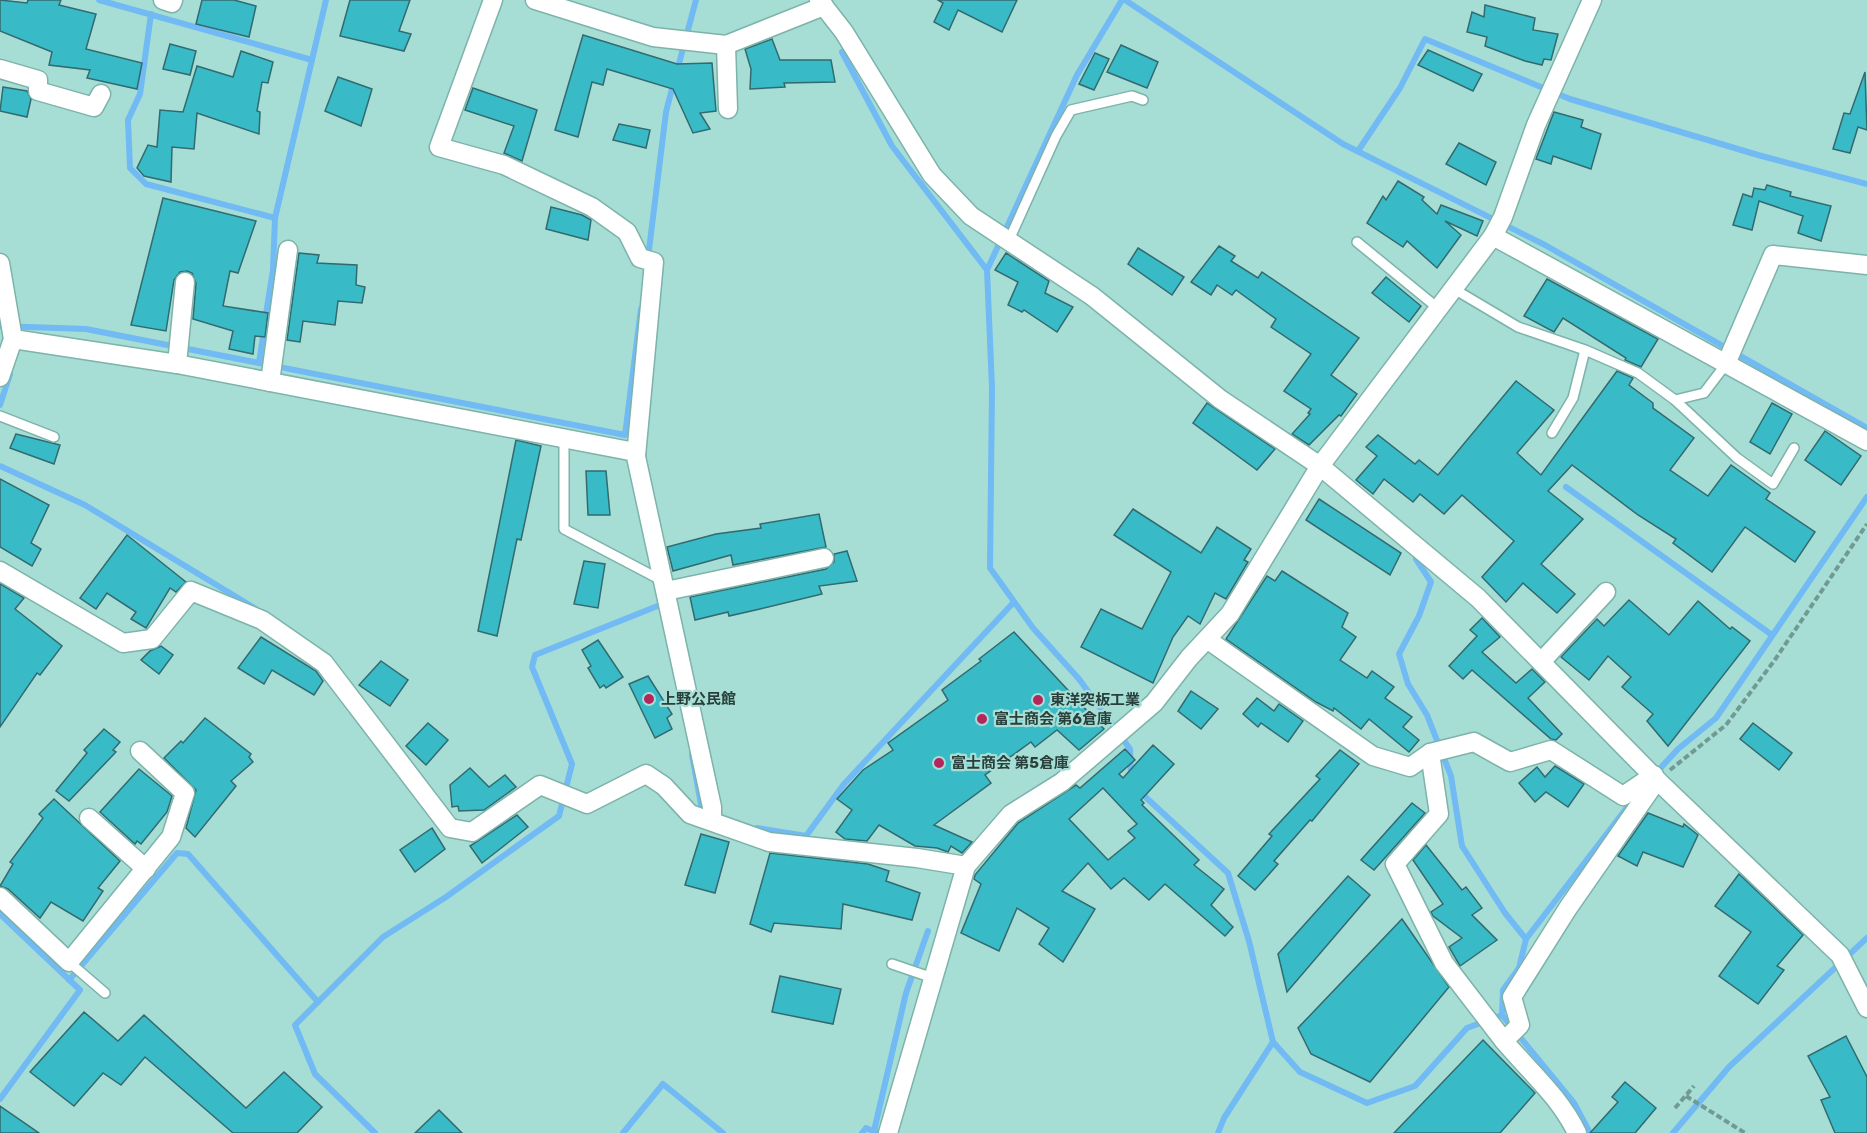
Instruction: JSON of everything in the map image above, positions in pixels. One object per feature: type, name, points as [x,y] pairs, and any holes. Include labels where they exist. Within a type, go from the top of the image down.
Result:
[{"type":"street","points":[[163,0],[172,3],[173,0]]},
{"type":"street","points":[[493,0],[438,147],[504,165],[592,207],[627,232],[640,258],[654,262],[631,452],[664,586],[712,814]]},
{"type":"street","points":[[535,0],[653,37],[726,45],[822,3],[844,33],[932,175],[971,216],[1092,296],[1220,399],[1320,466],[1478,598],[1843,961],[1867,1008]]},
{"type":"street","points":[[888,1133],[927,976],[966,866],[1011,814],[1062,782],[1154,703],[1189,658],[1230,614],[1320,466],[1439,309],[1497,227],[1552,89],[1592,0]]},
{"type":"street","points":[[726,45],[728,109]]},
{"type":"street","points":[[0,69],[38,80],[38,92],[94,107],[101,94]]},
{"type":"street","points":[[1497,227],[1726,364],[1867,441]]},
{"type":"street","points":[[270,382],[288,250]]},
{"type":"street","points":[[1726,364],[1773,255],[1867,265]]},
{"type":"street","points":[[0,263],[16,335],[0,377]]},
{"type":"street","points":[[177,364],[185,282]]},
{"type":"street","points":[[16,335],[631,452]]},
{"type":"street","points":[[664,586],[824,558]]},
{"type":"street","points":[[0,571],[123,643],[152,639],[191,591],[262,620],[324,663],[450,828],[472,832],[540,785],[587,804],[646,774],[664,786],[690,814],[712,814],[769,842],[917,858],[966,866]]},
{"type":"street","points":[[1542,662],[1606,592]]},
{"type":"street","points":[[1208,640],[1373,756],[1410,767],[1430,753],[1474,742],[1510,762],[1551,750],[1623,796],[1656,777]]},
{"type":"street","points":[[1,903],[69,962],[171,837],[185,793],[140,751]]},
{"type":"street","points":[[1430,753],[1439,814],[1395,864],[1444,963],[1504,1041],[1529,1066],[1565,1110],[1577,1133]]},
{"type":"street","points":[[1504,1041],[1520,1025],[1512,997],[1568,908],[1656,777]]},
{"type":"street","points":[[89,818],[146,869]]},
{"type":"lane","points":[[1010,240],[1056,136],[1071,110],[1132,96],[1143,100]]},
{"type":"lane","points":[[1358,242],[1439,309]]},
{"type":"lane","points":[[1454,288],[1518,327],[1585,350],[1638,373],[1675,400],[1737,458],[1773,484],[1794,448]]},
{"type":"lane","points":[[1552,433],[1573,398],[1585,350]]},
{"type":"lane","points":[[1675,400],[1704,393],[1726,364]]},
{"type":"lane","points":[[0,416],[54,437]]},
{"type":"lane","points":[[564,438],[564,530],[645,571],[664,586]]},
{"type":"lane","points":[[69,962],[105,993]]},
{"type":"lane","points":[[892,964],[927,976]]},
{"type":"path","points":[[1656,777],[1726,725],[1774,661],[1867,524]]},
{"type":"path","points":[[1675,1108],[1694,1086]]},
{"type":"path","points":[[1686,1096],[1745,1133]]},
{"type":"building","points":[[0,0],[27,3],[28,0],[61,0],[59,5],[96,14],[86,49],[142,63],[137,89],[87,78],[90,70],[49,65],[52,52],[0,31]]},
{"type":"building","points":[[202,0],[234,0],[256,6],[249,37],[196,24]]},
{"type":"building","points":[[350,0],[410,0],[399,31],[411,34],[404,51],[340,36]]},
{"type":"building","points":[[938,0],[1017,0],[1002,32],[958,10],[949,30],[934,22],[943,3]]},
{"type":"building","points":[[1485,5],[1535,18],[1533,30],[1558,34],[1551,60],[1544,59],[1542,65],[1525,61],[1485,46],[1487,37],[1467,32],[1472,12],[1484,17]]},
{"type":"building","points":[[583,35],[677,64],[712,63],[716,111],[700,113],[710,129],[693,133],[673,89],[607,69],[603,85],[592,82],[578,137],[555,130]]},
{"type":"building","points":[[772,39],[780,60],[831,60],[835,82],[784,83],[785,87],[750,89],[751,69],[745,49]]},
{"type":"building","points":[[170,44],[196,51],[190,75],[163,69]]},
{"type":"building","points":[[1121,45],[1158,62],[1147,88],[1107,72]]},
{"type":"building","points":[[1428,50],[1482,74],[1473,91],[1418,65]]},
{"type":"building","points":[[241,51],[273,62],[268,83],[262,82],[257,111],[260,112],[259,134],[197,113],[194,149],[172,147],[171,182],[144,176],[137,168],[148,145],[157,147],[160,110],[183,112],[197,66],[233,77]]},
{"type":"building","points":[[1095,53],[1109,59],[1094,90],[1079,84]]},
{"type":"building","points":[[1865,72],[1867,130],[1858,127],[1850,153],[1833,149],[1844,113],[1850,114]]},
{"type":"building","points":[[338,77],[372,89],[361,126],[325,111]]},
{"type":"building","points":[[3,87],[27,91],[31,99],[27,117],[0,111]]},
{"type":"building","points":[[473,88],[537,110],[522,161],[504,153],[514,126],[465,110]]},
{"type":"building","points":[[1554,112],[1583,120],[1581,127],[1601,134],[1591,169],[1553,156],[1551,164],[1536,159]]},
{"type":"building","points":[[619,124],[650,130],[646,148],[613,140]]},
{"type":"building","points":[[1459,143],[1496,162],[1486,185],[1446,164]]},
{"type":"building","points":[[1398,181],[1424,197],[1422,200],[1437,214],[1441,205],[1483,221],[1477,236],[1445,221],[1461,235],[1437,268],[1407,241],[1403,247],[1367,223],[1383,196],[1386,200]]},
{"type":"building","points":[[1767,185],[1791,192],[1790,196],[1831,206],[1821,241],[1798,233],[1803,216],[1759,201],[1752,230],[1733,225],[1743,194],[1752,197],[1754,188],[1765,190]]},
{"type":"building","points":[[163,198],[256,221],[238,273],[230,271],[223,306],[268,313],[265,337],[255,336],[253,354],[229,349],[233,331],[193,319],[196,283],[192,273],[187,271],[180,272],[174,280],[166,331],[131,325]]},
{"type":"building","points":[[551,207],[582,215],[591,220],[588,240],[546,229]]},
{"type":"building","points":[[1219,246],[1235,256],[1231,261],[1258,278],[1262,272],[1359,338],[1331,375],[1357,394],[1341,416],[1339,415],[1309,445],[1292,434],[1310,414],[1308,413],[1311,409],[1284,391],[1311,354],[1271,327],[1276,319],[1236,290],[1232,295],[1217,285],[1211,295],[1191,282]]},
{"type":"building","points":[[1138,248],[1184,277],[1172,295],[1128,264]]},
{"type":"building","points":[[299,253],[319,255],[317,263],[357,265],[356,285],[365,287],[362,303],[338,301],[335,325],[303,321],[300,342],[287,340]]},
{"type":"building","points":[[1006,253],[1049,281],[1045,293],[1073,307],[1057,332],[1024,310],[1022,312],[1008,305],[1018,282],[995,270]]},
{"type":"building","points":[[1386,277],[1421,306],[1409,322],[1372,293]]},
{"type":"building","points":[[1547,279],[1658,339],[1641,367],[1625,360],[1626,358],[1563,318],[1554,332],[1524,316]]},
{"type":"building","points":[[1617,371],[1633,378],[1629,385],[1653,403],[1653,408],[1694,438],[1670,470],[1708,496],[1731,465],[1770,493],[1766,499],[1815,532],[1795,562],[1745,527],[1712,572],[1673,543],[1676,539],[1638,515],[1572,465],[1548,491],[1583,519],[1541,564],[1575,594],[1557,613],[1523,583],[1506,602],[1482,577],[1514,541],[1462,495],[1444,514],[1420,494],[1413,502],[1384,479],[1373,494],[1356,480],[1377,456],[1366,447],[1378,435],[1415,464],[1419,460],[1438,475],[1516,381],[1554,410],[1517,453],[1541,475]]},
{"type":"building","points":[[1207,403],[1275,449],[1257,470],[1193,423]]},
{"type":"building","points":[[1772,403],[1792,414],[1770,454],[1750,442]]},
{"type":"building","points":[[1825,431],[1861,456],[1841,485],[1805,460]]},
{"type":"building","points":[[16,434],[60,445],[54,464],[10,448]]},
{"type":"building","points":[[516,440],[541,446],[521,540],[517,539],[497,636],[478,631]]},
{"type":"building","points":[[586,471],[606,471],[610,515],[588,515]]},
{"type":"building","points":[[0,479],[49,505],[31,543],[41,549],[32,566],[0,547]]},
{"type":"building","points":[[1319,499],[1401,553],[1390,575],[1306,520]]},
{"type":"building","points":[[1133,509],[1201,553],[1217,527],[1251,549],[1244,560],[1248,562],[1226,599],[1215,593],[1200,624],[1188,616],[1173,637],[1153,683],[1081,647],[1101,609],[1142,629],[1171,572],[1114,535]]},
{"type":"building","points":[[819,514],[826,547],[733,565],[731,555],[673,571],[667,547],[716,534],[761,528],[760,524]]},
{"type":"building","points":[[127,535],[186,582],[176,592],[170,588],[146,628],[131,619],[136,612],[107,593],[96,609],[80,598]]},
{"type":"building","points":[[847,551],[857,581],[819,586],[822,594],[760,609],[729,616],[728,612],[695,620],[690,597],[826,569],[834,562],[834,554]]},
{"type":"building","points":[[584,561],[605,564],[598,608],[574,604]]},
{"type":"building","points":[[1282,571],[1348,613],[1342,627],[1356,637],[1340,660],[1367,678],[1372,671],[1394,687],[1385,698],[1412,717],[1403,727],[1419,740],[1409,752],[1369,719],[1361,729],[1334,708],[1333,711],[1316,702],[1226,639],[1267,576],[1275,581]]},
{"type":"building","points":[[0,584],[24,598],[15,609],[62,646],[40,675],[37,673],[0,727]]},
{"type":"building","points":[[1629,600],[1669,635],[1698,601],[1730,629],[1732,627],[1750,641],[1668,746],[1647,721],[1653,714],[1622,687],[1631,677],[1608,656],[1589,680],[1561,657],[1597,619],[1604,626]]},
{"type":"building","points":[[1482,618],[1500,637],[1482,652],[1516,683],[1532,669],[1545,682],[1528,698],[1562,734],[1556,740],[1551,739],[1472,670],[1463,679],[1449,666],[1477,636],[1470,630]]},
{"type":"building","points":[[1014,632],[1104,729],[1079,750],[1057,730],[1035,747],[1031,742],[985,775],[991,783],[934,825],[972,842],[962,853],[951,846],[948,852],[937,848],[915,846],[879,825],[867,841],[845,839],[836,832],[852,810],[837,799],[863,770],[893,750],[888,743],[948,700],[942,690],[981,661],[979,659]]},
{"type":"building","points":[[261,637],[316,671],[323,681],[314,695],[272,670],[264,684],[238,668]]},
{"type":"building","points":[[598,640],[623,677],[606,688],[604,685],[600,688],[588,668],[591,666],[582,650]]},
{"type":"building","points":[[161,646],[173,655],[159,674],[141,660],[150,651]]},
{"type":"building","points":[[381,661],[408,680],[390,706],[359,685]]},
{"type":"building","name":"上野公民館","points":[[648,676],[672,714],[667,718],[672,729],[655,738],[629,684]]},
{"type":"building","points":[[1191,691],[1218,709],[1201,729],[1178,711]]},
{"type":"building","points":[[1257,698],[1274,711],[1279,704],[1303,721],[1288,742],[1261,723],[1258,727],[1243,714]]},
{"type":"building","points":[[205,718],[251,754],[249,757],[253,762],[231,781],[236,786],[195,837],[186,828],[196,790],[164,758],[181,741],[183,743]]},
{"type":"building","points":[[428,723],[448,740],[426,765],[406,746]]},
{"type":"building","points":[[1753,723],[1792,753],[1779,770],[1740,739]]},
{"type":"building","points":[[104,729],[120,742],[113,750],[116,752],[69,801],[56,791],[87,753],[84,750]]},
{"type":"building","points":[[1153,745],[1174,764],[1141,800],[1144,803],[1142,805],[1199,860],[1194,865],[1224,889],[1211,905],[1233,927],[1225,936],[1165,884],[1149,900],[1124,878],[1111,889],[1088,863],[1062,891],[1095,909],[1063,962],[1039,944],[1049,928],[1017,908],[999,951],[961,933],[981,884],[974,879],[975,875],[1018,823],[1076,785],[1080,788],[1125,749],[1135,760],[1119,774],[1123,778]],"holes":[[[1103,788],[1137,824],[1128,831],[1135,838],[1108,860],[1069,819]]]},
{"type":"building","points":[[1340,750],[1359,764],[1312,821],[1310,820],[1274,861],[1278,864],[1255,890],[1238,876],[1272,836],[1269,834],[1320,779],[1316,776]]},
{"type":"building","points":[[1555,766],[1584,784],[1568,807],[1546,792],[1535,802],[1519,783],[1537,767],[1545,777]]},
{"type":"building","points":[[470,768],[489,787],[505,775],[516,787],[484,810],[459,811],[458,806],[452,807],[450,785]]},
{"type":"building","points":[[139,769],[172,796],[167,812],[141,844],[137,841],[135,844],[100,812]]},
{"type":"building","points":[[54,799],[120,861],[98,888],[103,891],[83,921],[51,902],[40,918],[8,889],[0,886],[13,864],[10,862],[43,818],[39,814]]},
{"type":"building","points":[[1412,803],[1425,813],[1374,870],[1361,860]]},
{"type":"building","points":[[1648,813],[1683,827],[1684,824],[1698,835],[1683,867],[1643,852],[1637,866],[1618,856]]},
{"type":"building","points":[[517,815],[528,827],[482,863],[470,846]]},
{"type":"building","points":[[432,828],[445,849],[415,872],[400,850]]},
{"type":"building","points":[[701,834],[729,842],[715,893],[685,885]]},
{"type":"building","points":[[1426,845],[1462,890],[1466,887],[1482,908],[1472,915],[1497,940],[1460,966],[1449,947],[1462,938],[1433,916],[1431,912],[1443,904],[1413,860]]},
{"type":"building","points":[[770,853],[868,864],[889,871],[886,881],[920,893],[912,920],[843,904],[841,929],[774,923],[771,932],[750,924]]},
{"type":"building","points":[[1739,874],[1803,935],[1777,966],[1784,970],[1758,1004],[1719,976],[1751,932],[1715,906]]},
{"type":"building","points":[[1348,876],[1370,895],[1287,992],[1278,954]]},
{"type":"building","points":[[1402,919],[1449,987],[1370,1082],[1311,1054],[1298,1028]]},
{"type":"building","points":[[780,976],[841,989],[833,1024],[772,1012]]},
{"type":"building","points":[[84,1012],[118,1041],[144,1015],[246,1108],[284,1072],[322,1107],[297,1133],[233,1133],[145,1057],[121,1085],[103,1073],[74,1106],[30,1072]]},
{"type":"building","points":[[1846,1036],[1867,1077],[1867,1133],[1835,1133],[1821,1100],[1830,1097],[1808,1056]]},
{"type":"building","points":[[1483,1040],[1535,1093],[1500,1133],[1394,1133]]},
{"type":"building","points":[[1625,1082],[1656,1108],[1635,1133],[1590,1133],[1618,1102],[1612,1097]]},
{"type":"building","points":[[0,1106],[39,1133],[0,1133]]},
{"type":"building","points":[[439,1110],[462,1133],[415,1133]]},
{"type":"waterway","points":[[99,0],[312,60]]},
{"type":"waterway","points":[[265,320],[273,270],[275,218],[326,0]]},
{"type":"waterway","points":[[677,71],[696,0]]},
{"type":"waterway","points":[[842,52],[892,146],[987,270],[1077,75],[1122,0]]},
{"type":"waterway","points":[[1125,0],[1343,144],[1545,245],[1867,428]]},
{"type":"waterway","points":[[151,14],[140,94],[128,120],[130,168],[146,184],[275,218]]},
{"type":"waterway","points":[[1358,151],[1400,88],[1425,39],[1570,99],[1758,155],[1867,184]]},
{"type":"waterway","points":[[648,258],[666,112],[674,81]]},
{"type":"waterway","points":[[987,270],[992,388],[990,568],[1033,628],[1079,679],[1130,749],[1131,777]]},
{"type":"waterway","points":[[0,326],[86,329],[625,435],[641,309]]},
{"type":"waterway","points":[[259,363],[264,330]]},
{"type":"waterway","points":[[0,405],[10,374]]},
{"type":"waterway","points":[[0,466],[85,505],[256,609]]},
{"type":"waterway","points":[[1566,487],[1772,635]]},
{"type":"waterway","points":[[1655,774],[1678,749],[1716,718],[1867,497]]},
{"type":"waterway","points":[[1416,559],[1431,582],[1419,616],[1399,654],[1408,684],[1427,715],[1451,776],[1462,846],[1505,913],[1526,939],[1519,968],[1503,990],[1502,1015],[1574,1103],[1590,1133]]},
{"type":"waterway","points":[[757,828],[806,836],[844,784],[1014,602]]},
{"type":"waterway","points":[[375,1133],[315,1074],[295,1025],[383,937],[446,897],[559,816],[572,764],[532,667],[535,655],[660,605]]},
{"type":"waterway","points":[[692,755],[702,810],[708,812]]},
{"type":"waterway","points":[[1140,792],[1228,873],[1249,941],[1273,1042]]},
{"type":"waterway","points":[[1526,939],[1635,797]]},
{"type":"waterway","points":[[69,980],[177,853],[188,854],[318,1002]]},
{"type":"waterway","points":[[0,914],[80,990],[0,1099]]},
{"type":"waterway","points":[[874,1131],[906,993],[928,931]]},
{"type":"waterway","points":[[1673,1133],[1729,1067],[1867,938]]},
{"type":"waterway","points":[[1218,1133],[1224,1118],[1273,1042],[1300,1072],[1367,1103],[1415,1086],[1467,1028],[1502,1015]]},
{"type":"waterway","points":[[623,1133],[663,1084],[723,1133]]},
{"type":"waterway","points":[[862,1133],[866,1128],[878,1133]]},
{"type":"place","name":"上野公民館","points":[[649,699]]},
{"type":"place","name":"東洋突板工業","points":[[1038,700]]},
{"type":"place","name":"富士商会 第6倉庫","points":[[982,719]]},
{"type":"place","name":"富士商会 第5倉庫","points":[[939,763]]}]
